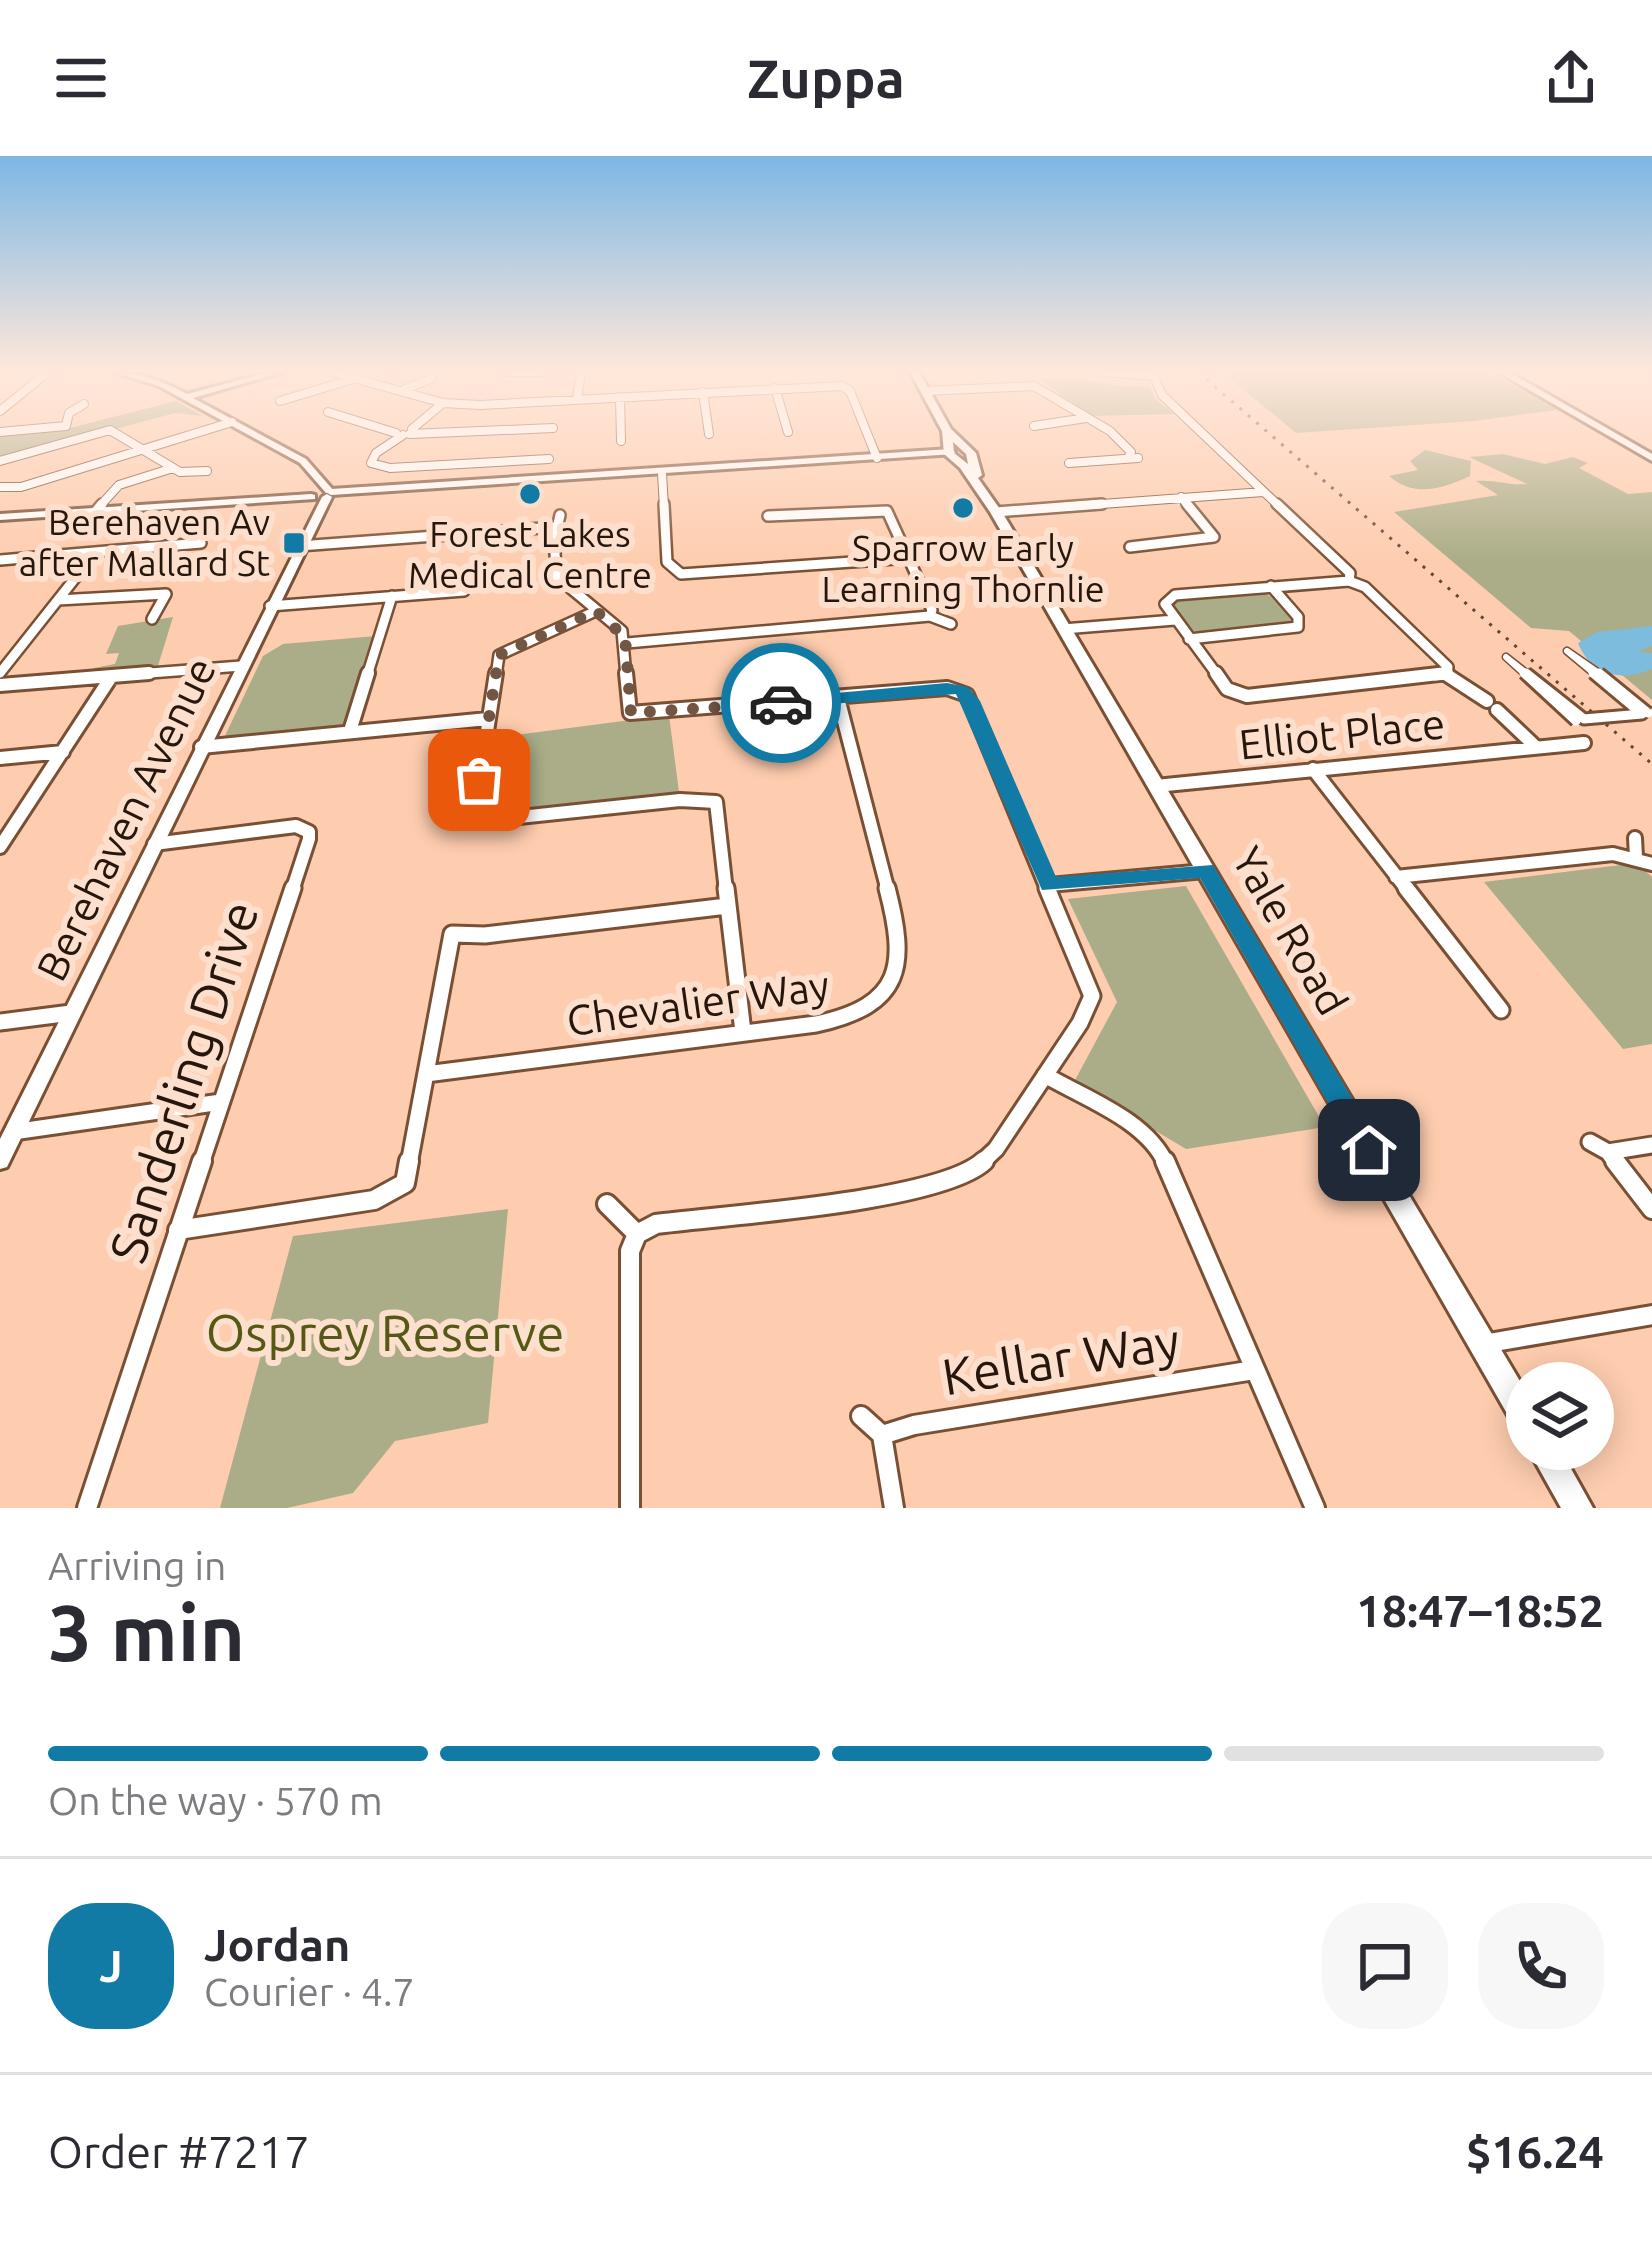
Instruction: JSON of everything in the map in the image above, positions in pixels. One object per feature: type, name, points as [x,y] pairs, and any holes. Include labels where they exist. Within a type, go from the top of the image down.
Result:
[{"type":"main road","name":"Yale Road","points":[[949,435],[1506,1385]]},
{"type":"main road","points":[[1611,435],[1652,458]]},
{"type":"main road","points":[[0,517],[957,454]]},
{"type":"main road","points":[[1555,1470],[1578,1508]]},
{"type":"street","points":[[0,461],[92,435]]},
{"type":"street","points":[[119,435],[185,473],[207,471]]},
{"type":"street","points":[[0,487],[21,487],[189,435]]},
{"type":"street","points":[[255,435],[312,467],[321,495]]},
{"type":"street","points":[[401,435],[376,453],[371,463],[390,468],[549,459]]},
{"type":"street","points":[[621,435],[621,441]]},
{"type":"street","points":[[868,435],[877,458]]},
{"type":"street","points":[[1069,463],[1133,457],[1115,435]]},
{"type":"street","points":[[1204,435],[1350,573],[1349,581]]},
{"type":"street","points":[[96,511],[119,485],[173,468]]},
{"type":"street","points":[[662,473],[668,562],[682,574],[910,558]]},
{"type":"street","points":[[995,511],[1263,492]]},
{"type":"street","name":"Berehaven Avenue","points":[[0,1160],[321,495]]},
{"type":"street","points":[[1130,548],[1219,538],[1181,497]]},
{"type":"street","points":[[768,516],[874,508],[890,513],[930,616]]},
{"type":"street","points":[[299,546],[558,521],[555,579],[616,625],[627,643],[627,710],[636,715],[947,688],[967,694],[1092,996],[983,1165],[950,1182],[656,1224],[637,1234],[630,1251],[630,1508]]},
{"type":"street","points":[[0,560],[201,543]]},
{"type":"street","points":[[0,673],[95,554]]},
{"type":"street","points":[[1447,675],[1448,667],[1365,586],[1349,581],[1168,596],[1165,604],[1227,688],[1246,696],[1447,675],[1487,700]]},
{"type":"street","points":[[1189,639],[1298,627],[1298,617],[1270,586]]},
{"type":"street","points":[[270,606],[464,591]]},
{"type":"street","points":[[58,600],[166,594],[152,620]]},
{"type":"street","points":[[350,731],[392,596]]},
{"type":"street","points":[[596,611],[499,655],[473,822],[711,799],[719,806],[743,1032]]},
{"type":"street","points":[[627,643],[930,616],[951,624]]},
{"type":"street","points":[[1062,626],[1173,617]]},
{"type":"street","points":[[1576,721],[1506,657],[1584,719],[1642,714],[1567,651],[1572,651],[1648,713]]},
{"type":"street","points":[[0,685],[241,666]]},
{"type":"street","points":[[0,847],[111,676]]},
{"type":"street","name":"Chevalier Way","points":[[426,1074],[842,1020],[861,1012],[900,962],[901,940],[838,698]]},
{"type":"street","name":"Elliot Place","points":[[1497,710],[1536,747]]},
{"type":"street","points":[[201,747],[488,719]]},
{"type":"street","name":"Elliot Place","points":[[1156,786],[1585,743]]},
{"type":"street","points":[[0,758],[63,752]]},
{"type":"street","points":[[1312,769],[1501,1010]]},
{"type":"street","name":"Sanderling Drive","points":[[87,1508],[309,832],[296,826],[154,844]]},
{"type":"street","points":[[1635,838],[1636,857]]},
{"type":"street","points":[[1396,877],[1613,854],[1652,864]]},
{"type":"street","points":[[1049,885],[1205,871]]},
{"type":"street","points":[[178,1230],[374,1200],[398,1190],[409,1175],[452,934],[485,935],[728,906]]},
{"type":"street","points":[[0,1022],[71,1013]]},
{"type":"street","name":"Kellar Way","points":[[1045,1075],[1136,1128],[1160,1150],[1315,1508]]},
{"type":"street","points":[[13,1132],[221,1102]]},
{"type":"street","points":[[1590,1142],[1608,1152],[1652,1209]]},
{"type":"street","points":[[1608,1152],[1652,1145]]},
{"type":"street","points":[[607,1204],[637,1234]]},
{"type":"street","points":[[1482,1344],[1652,1315]]},
{"type":"street","name":"Kellar Way","points":[[882,1435],[914,1425],[1254,1370]]},
{"type":"street","points":[[861,1416],[882,1435],[894,1508]]},
{"type":"green space","points":[[0,435],[93,435],[0,460]]},
{"type":"green space","points":[[1425,450],[1471,461],[1470,476],[1449,485],[1418,489],[1389,476],[1418,470],[1410,461]]},
{"type":"green space","points":[[1503,454],[1545,464],[1573,457],[1588,463],[1579,468],[1628,494],[1652,492],[1652,700],[1569,631],[1531,628],[1394,512],[1498,495],[1476,481],[1527,484],[1469,457]]},
{"type":"green space","points":[[1258,591],[1270,596],[1292,620],[1200,633],[1190,629],[1173,605],[1180,598]]},
{"type":"green space","points":[[173,617],[157,669],[87,675],[94,668],[115,664],[119,653],[106,654],[118,626]]},
{"type":"green space","points":[[376,636],[347,725],[335,733],[223,740],[263,656],[283,644]]},
{"type":"green space","points":[[669,715],[680,800],[473,822],[485,739]]},
{"type":"green space","points":[[1637,863],[1652,877],[1652,1044],[1623,1049],[1484,882]]},
{"type":"green space","points":[[1186,886],[1325,1127],[1186,1149],[1074,1082],[1117,1002],[1068,899]]},
{"type":"green space","name":"Osprey Reserve","points":[[508,1209],[488,1423],[395,1441],[353,1493],[287,1508],[220,1508],[293,1236]]},
{"type":"water","points":[[1652,626],[1652,646],[1637,652],[1652,653],[1652,669],[1641,673],[1619,675],[1599,669],[1578,643],[1597,632]]},
{"type":"railway","points":[[1271,435],[1652,764]]},
{"type":"way so far","points":[[479,780],[499,655],[596,611],[625,637],[627,710],[631,713],[781,703]]},
{"type":"place","name":"Forest Lakes Medical Centre","points":[[530,494]]},
{"type":"place","name":"Sparrow Early Learning Thornlie","points":[[963,508]]},
{"type":"place","name":"Berehaven Av after Mallard St","points":[[294,543]]},
{"type":"route","points":[[781,703],[947,688],[962,691],[971,701],[1049,885],[1205,871],[1369,1150]]}]
